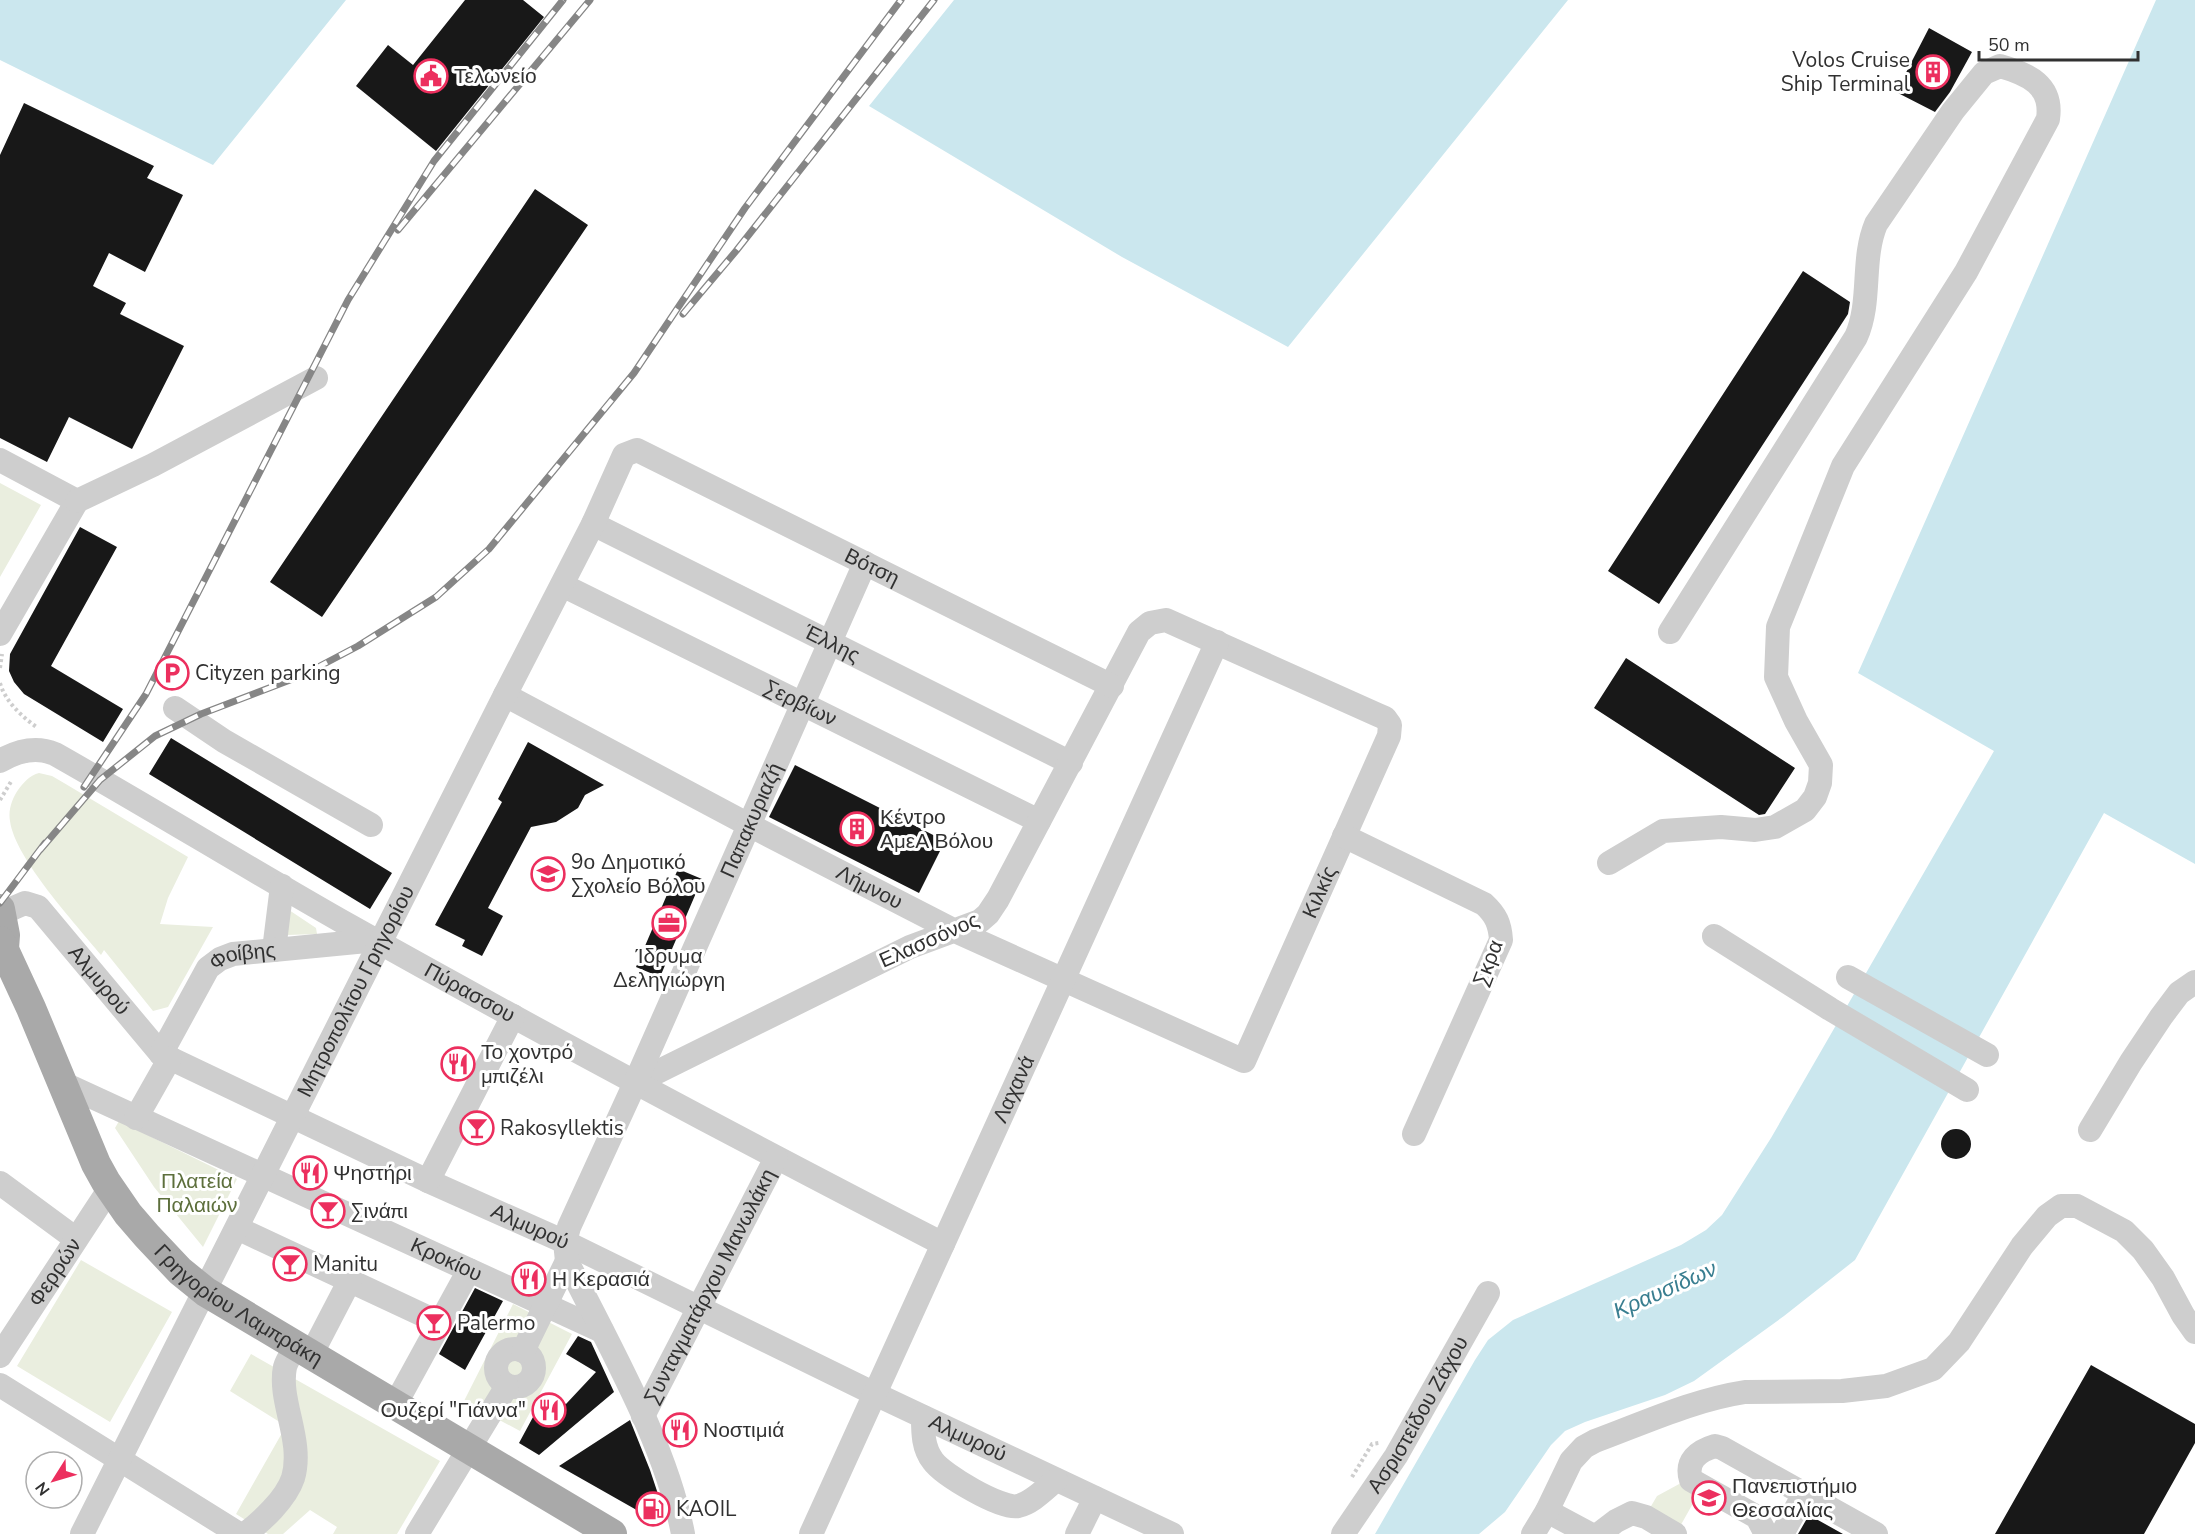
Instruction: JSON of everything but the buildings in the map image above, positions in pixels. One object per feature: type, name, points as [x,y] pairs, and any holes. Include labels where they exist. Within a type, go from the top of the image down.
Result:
[{"type":"main road","name":"Γρηγορίου Λαμπράκη","points":[[1,933],[96,1164],[128,1214],[154,1244],[206,1292],[601,1531]]},
{"type":"street","points":[[1609,863],[1663,831],[1721,827],[1755,830],[1775,827],[1794,818],[1815,797],[1820,783],[1821,765],[1796,721],[1776,678],[1778,627],[1843,466],[1966,272],[2048,119],[2050,105],[2044,89],[2032,80],[2000,66],[1984,73],[1953,111],[1876,224],[1871,235],[1866,269],[1865,309],[1856,337],[1670,632]]},
{"type":"street","points":[[0,634],[77,501],[153,465],[316,378]]},
{"type":"street","name":"Βότση","points":[[632,451],[636,450],[1112,686]]},
{"type":"street","name":"Μητροπολίτου Γρηγορίου","points":[[82,1534],[206,1292],[379,941],[593,524],[624,455],[632,451]]},
{"type":"street","points":[[0,460],[77,501]]},
{"type":"street","name":"Έλλης","points":[[593,524],[1071,763]]},
{"type":"street","name":"Παπακυριαζή","points":[[468,1449],[507,1386],[499,1380],[497,1375],[497,1360],[508,1350],[523,1351],[566,1252],[569,1227],[865,563]]},
{"type":"street","name":"Σερβίων","points":[[562,585],[1039,821]]},
{"type":"street","name":"Ελασσόνος","points":[[635,1083],[910,946],[978,922],[988,914],[1140,632],[1150,623],[1166,620],[1217,642]]},
{"type":"street","name":"Κιλκίς","points":[[1217,642],[1385,718],[1390,725],[1389,736],[1244,1061]]},
{"type":"street","name":"Λαχανά","points":[[811,1534],[1217,642]]},
{"type":"street","name":"Λήμνου","points":[[505,695],[953,930],[1244,1061]]},
{"type":"street","points":[[175,708],[224,741],[371,825]]},
{"type":"street","name":"Πύρασσου","points":[[0,761],[16,753],[33,750],[44,750],[55,754],[282,886],[513,1016],[776,1158],[943,1244]]},
{"type":"street","name":"Σκρα","points":[[1344,836],[1484,904],[1495,914],[1500,927],[1501,940],[1413,1134]]},
{"type":"street","points":[[274,950],[282,886]]},
{"type":"street","name":"Αλμυρού","points":[[1,933],[25,903],[38,907],[165,1056],[428,1181],[566,1252],[699,1308],[1172,1534]]},
{"type":"street","points":[[1714,936],[1830,1009],[1967,1090]]},
{"type":"street","name":"Φοίβης","points":[[136,1118],[208,968],[220,959],[232,954],[379,941]]},
{"type":"street","points":[[1848,977],[1987,1055]]},
{"type":"street","points":[[2090,1130],[2161,1017],[2179,993],[2195,982]]},
{"type":"street","points":[[428,1181],[513,1016]]},
{"type":"street","name":"Κροκίου","points":[[62,1083],[602,1331]]},
{"type":"street","name":"Συνταγματάρχου Μανωλάκη","points":[[643,1416],[776,1158]]},
{"type":"street","points":[[0,1183],[76,1239]]},
{"type":"street","name":"Φερρών","points":[[0,1356],[110,1188]]},
{"type":"street","points":[[1533,1534],[1547,1511],[1570,1461],[1584,1447],[1595,1441],[1702,1402],[1731,1394],[1842,1391],[1886,1386],[1933,1369],[1959,1342],[2022,1246],[2047,1216],[2061,1206],[2077,1206],[2124,1231],[2143,1250],[2163,1278],[2195,1332]]},
{"type":"street","points":[[237,1228],[440,1323]]},
{"type":"street","points":[[566,1252],[643,1416],[665,1470],[680,1516],[683,1534]]},
{"type":"street","points":[[395,1405],[469,1270]]},
{"type":"street","points":[[245,1534],[280,1499],[293,1478],[295,1439],[284,1378],[286,1364],[303,1351],[350,1280]]},
{"type":"street","name":"Ασριστείδου Ζάχου","points":[[1342,1534],[1396,1456],[1488,1293]]},
{"type":"street","points":[[0,1385],[239,1534]]},
{"type":"street","points":[[923,1417],[925,1446],[933,1462],[944,1472],[1000,1503],[1016,1507],[1022,1505],[1056,1480]]},
{"type":"street","points":[[1766,1534],[1757,1517],[1691,1480],[1689,1465],[1695,1456],[1715,1446],[1722,1448],[1876,1534]]},
{"type":"street","points":[[417,1534],[468,1449]]},
{"type":"street","points":[[1782,1534],[1804,1494]]},
{"type":"street","points":[[1077,1534],[1095,1498]]},
{"type":"street","points":[[1547,1511],[1590,1534]]},
{"type":"street","points":[[1599,1534],[1616,1521],[1632,1513],[1646,1517],[1675,1534]]},
{"type":"green space","points":[[0,483],[41,505],[0,577]]},
{"type":"green space","points":[[39,773],[52,776],[188,857],[168,898],[160,924],[213,927],[168,1007],[153,1011],[104,950],[101,955],[48,891],[23,854],[14,836],[10,809],[20,787],[30,777]]},
{"type":"green space","points":[[289,910],[316,928],[317,934],[287,935]]},
{"type":"green space","name":"Πλατεία Παλαιών","points":[[119,1121],[237,1179],[203,1247],[154,1187],[115,1128]]},
{"type":"green space","points":[[81,1260],[172,1312],[110,1422],[17,1366]]},
{"type":"green space","points":[[513,1304],[572,1334],[520,1431],[464,1401]]},
{"type":"green space","points":[[251,1354],[440,1461],[397,1534],[333,1534],[337,1527],[310,1510],[283,1534],[268,1534],[236,1514],[286,1426],[230,1391]]},
{"type":"green space","points":[[1681,1483],[1696,1498],[1678,1530],[1647,1513],[1657,1496]]},
{"type":"water","points":[[0,0],[346,0],[213,165],[0,60]]},
{"type":"water","points":[[954,0],[1568,0],[1288,347],[1122,257],[869,106]]},
{"type":"water","name":"Κραυσίδων","points":[[2156,0],[2195,0],[2195,864],[2104,813],[1855,1260],[1784,1316],[1694,1381],[1665,1395],[1565,1431],[1551,1445],[1505,1512],[1479,1534],[1375,1534],[1488,1340],[1513,1320],[1681,1245],[1706,1230],[1722,1215],[1771,1138],[1994,751],[1858,673]]},
{"type":"railway","points":[[84,787],[146,694],[348,300],[434,161],[563,0]]},
{"type":"railway","points":[[398,230],[590,0]]},
{"type":"railway","points":[[40,850],[100,780],[155,736],[201,714],[303,675],[358,646],[436,597],[489,549],[634,373],[745,208],[901,0]]},
{"type":"railway","points":[[683,314],[736,251],[934,0]]},
{"type":"railway","points":[[0,903],[45,843]]},
{"type":"place","name":"Volos Cruise Ship Terminal","points":[[1933,72]]},
{"type":"place","name":"Τελωνείο","points":[[431,76]]},
{"type":"place","name":"Cityzen parking","points":[[172,673]]},
{"type":"place","name":"Κέντρο ΑμεΑ Βόλου","points":[[857,829]]},
{"type":"place","name":"9ο Δημοτικό Σχολείο Βόλου","points":[[548,874]]},
{"type":"place","name":"Ίδρυμα Δεληγιώργη","points":[[669,923]]},
{"type":"place","name":"Το χοντρό μπιζέλι","points":[[458,1064]]},
{"type":"place","name":"Rakosyllektis","points":[[477,1128]]},
{"type":"place","name":"Ψηστήρι","points":[[310,1173]]},
{"type":"place","name":"Σινάπι","points":[[328,1211]]},
{"type":"place","name":"Manitu","points":[[290,1264]]},
{"type":"place","name":"Η Κερασιά","points":[[529,1279]]},
{"type":"place","name":"Palermo","points":[[434,1323]]},
{"type":"place","name":"Ουζερί \"Γιάννα\"","points":[[549,1410]]},
{"type":"place","name":"Νοστιμιά","points":[[680,1430]]},
{"type":"place","name":"Πανεπιστήμιο Θεσσαλίας","points":[[1709,1498]]},
{"type":"place","name":"KAOIL","points":[[653,1509]]}]
